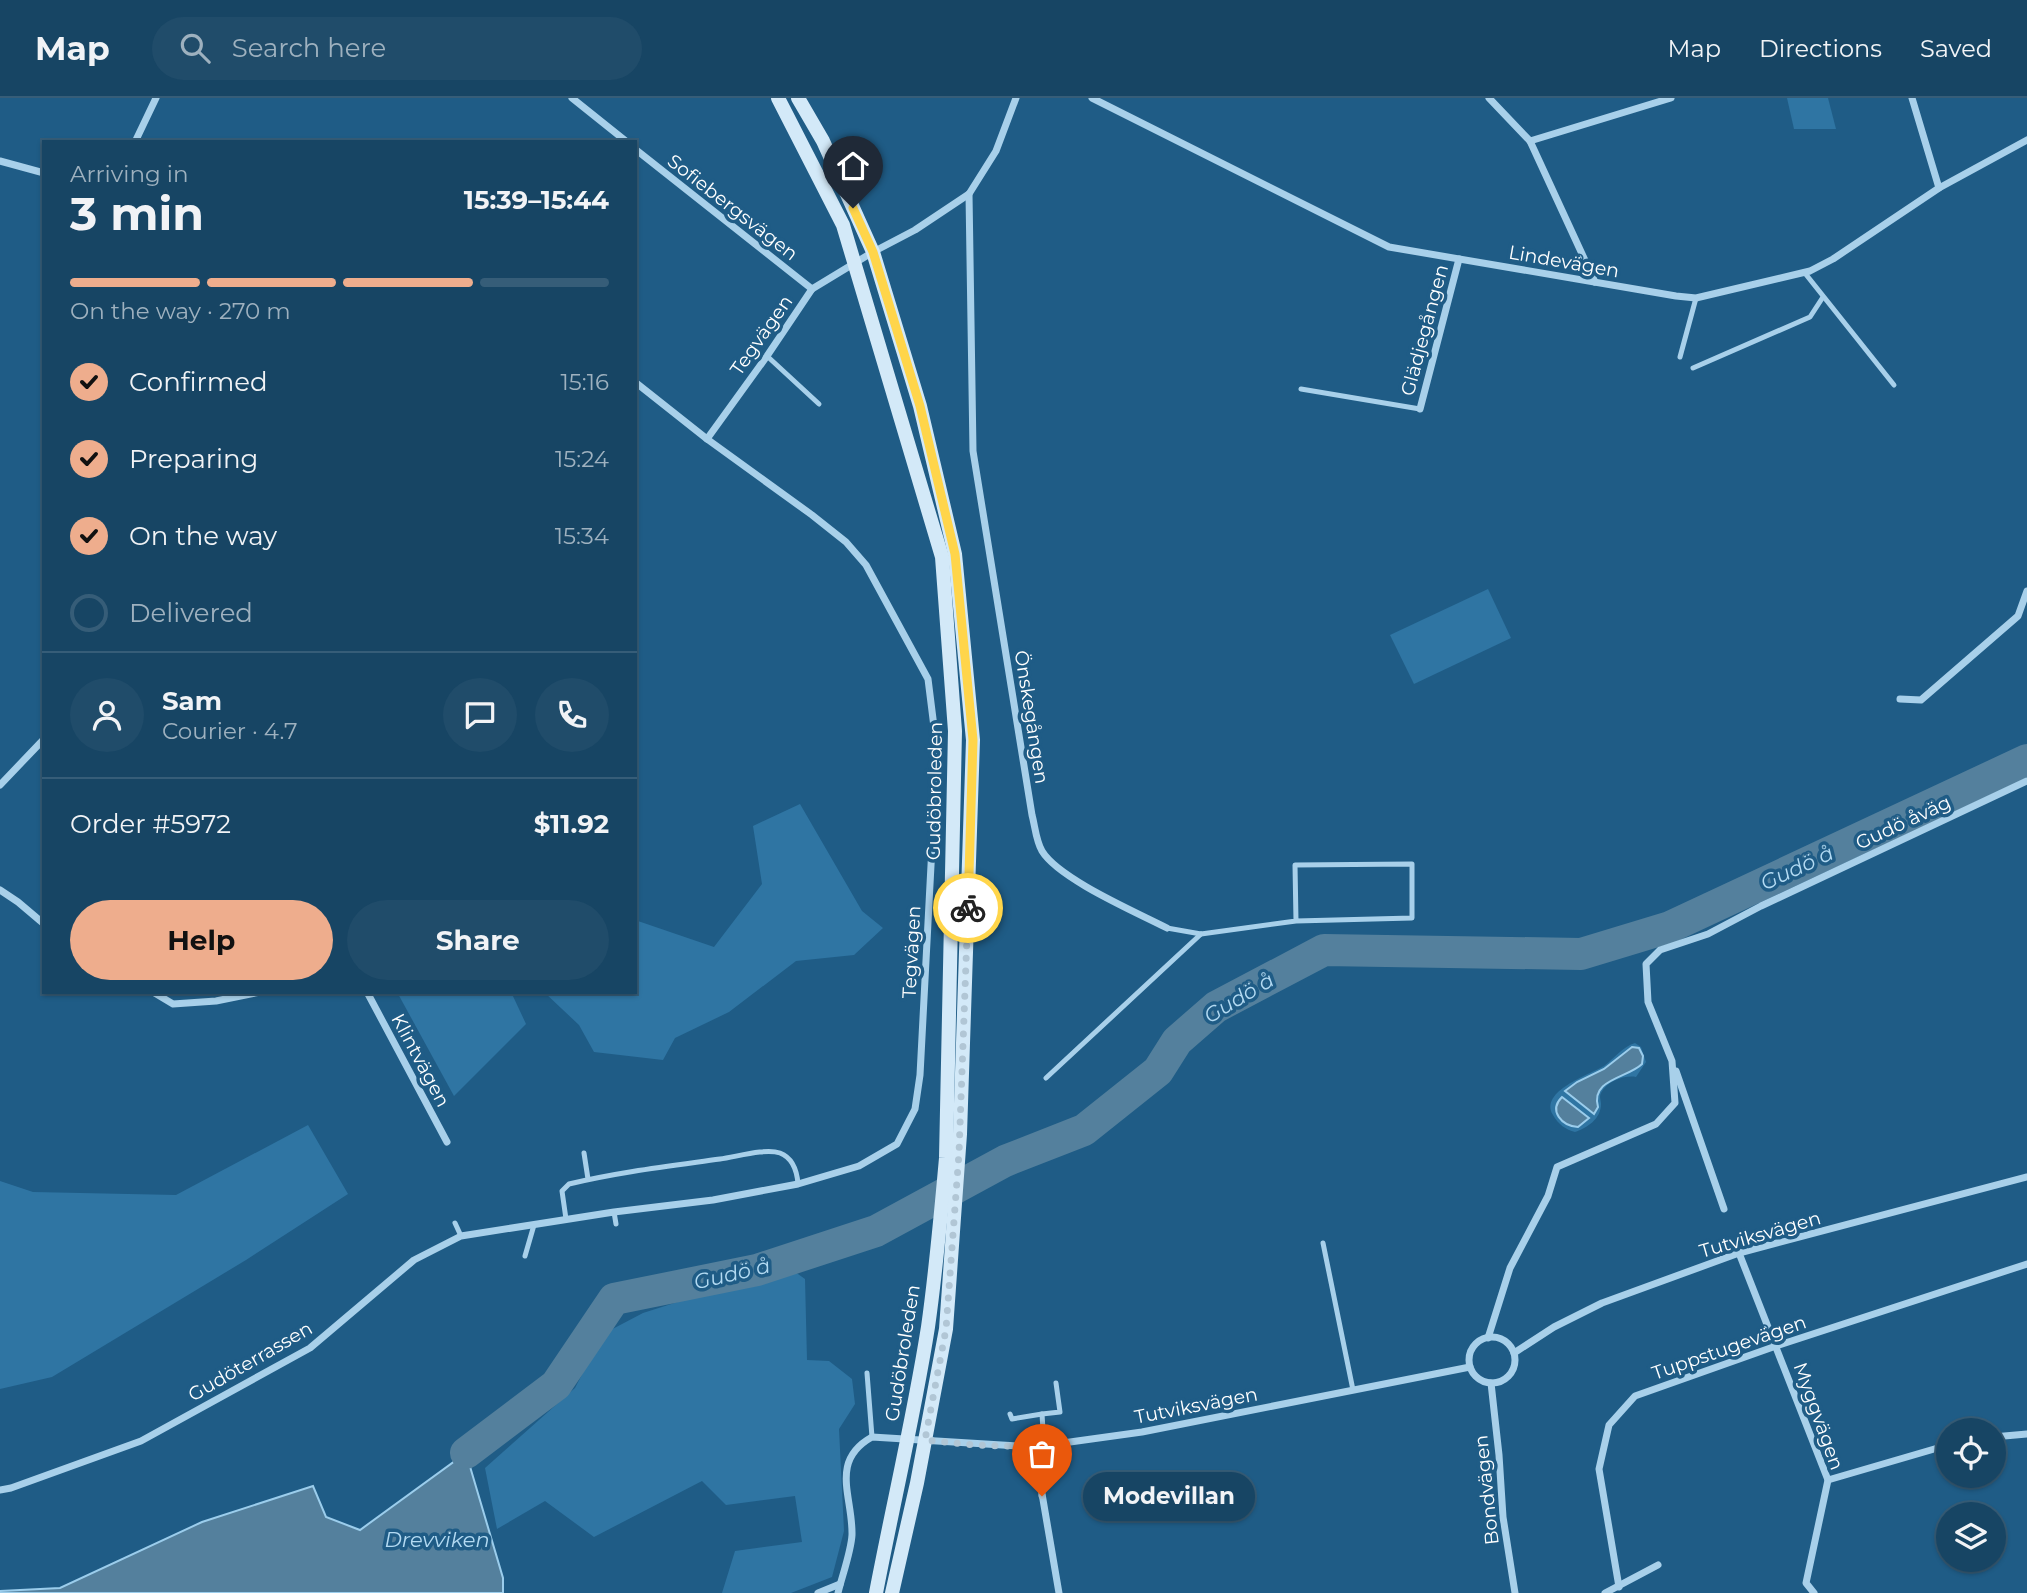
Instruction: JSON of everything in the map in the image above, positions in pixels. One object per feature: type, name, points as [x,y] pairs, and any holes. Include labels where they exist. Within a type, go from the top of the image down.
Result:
[{"type":"main road","name":"Gudöbroleden","points":[[778,98],[843,225],[942,557],[955,731],[952,1155]]},
{"type":"main road","name":"Gudöbroleden","points":[[799,98],[823,141],[873,252],[920,406],[955,554],[973,740],[948,1210],[946,1329],[892,1593]]},
{"type":"main road","name":"Gudöbroleden","points":[[876,1593],[948,1210]]},
{"type":"street","points":[[136,140],[156,98]]},
{"type":"street","points":[[572,98],[624,140]]},
{"type":"street","points":[[969,194],[996,151],[1016,98]]},
{"type":"street","name":"Lindevägen","points":[[1092,98],[1389,247],[1696,298],[1804,272],[1833,259],[1939,188],[2027,140]]},
{"type":"street","points":[[1489,98],[1530,141],[1595,282]]},
{"type":"street","points":[[1530,141],[1671,98]]},
{"type":"street","points":[[1912,98],[1939,188]]},
{"type":"street","name":"Sofiebergsvägen","points":[[637,151],[812,289]]},
{"type":"street","points":[[0,161],[42,172]]},
{"type":"street","name":"Tegvägen","points":[[707,439],[812,289],[915,230],[969,194]]},
{"type":"street","name":"Önskegången","points":[[969,194],[973,451],[1032,815],[1038,838],[1042,851],[1071,878],[1167,928]]},
{"type":"street","name":"Glädjegången","points":[[1420,409],[1459,259]]},
{"type":"street","name":"Tegvägen","points":[[498,1229],[713,1200],[798,1184],[859,1166],[897,1144],[915,1110],[920,1075],[937,751],[928,679],[866,565],[846,542],[637,384]]},
{"type":"street","points":[[1900,699],[1921,700],[2018,616],[2027,591]]},
{"type":"street","points":[[0,785],[42,741]]},
{"type":"street","name":"Gudö åväg","points":[[1488,1338],[1510,1268],[1548,1196],[1558,1167],[1656,1124],[1675,1104],[1672,1061],[1648,1002],[1646,964],[1660,950],[1708,934],[1761,906],[2027,781]]},
{"type":"street","points":[[0,890],[42,923]]},
{"type":"street","points":[[156,994],[173,1004],[216,1001],[250,994]]},
{"type":"street","name":"Klintvägen","points":[[368,994],[447,1142]]},
{"type":"street","points":[[1672,1061],[1724,1209]]},
{"type":"street","name":"Tutviksvägen","points":[[1514,1353],[1554,1327],[1602,1303],[1740,1253],[2027,1177]]},
{"type":"street","name":"Gudöterrassen","points":[[0,1490],[141,1441],[310,1348],[414,1260],[461,1236],[498,1229]]},
{"type":"street","name":"Myggvägen","points":[[1740,1253],[1828,1480],[1806,1583],[1814,1593]]},
{"type":"street","name":"Tuppstugevägen","points":[[1619,1587],[1599,1469],[1609,1424],[1635,1396],[1776,1346],[2027,1264]]},
{"type":"street","points":[[1488,1338],[1503,1339],[1514,1353],[1516,1362],[1513,1371],[1500,1382],[1482,1381],[1470,1367],[1472,1350],[1477,1342],[1488,1338]]},
{"type":"street","name":"Tutviksvägen","points":[[872,1437],[974,1445],[1044,1446],[1142,1432],[1470,1367]]},
{"type":"street","name":"Bondvägen","points":[[1491,1383],[1503,1517],[1515,1592]]},
{"type":"street","points":[[2006,1436],[2027,1434]]},
{"type":"street","points":[[838,1593],[852,1536],[845,1472],[859,1445],[872,1437]]},
{"type":"street","points":[[1034,1447],[1059,1593]]},
{"type":"street","points":[[1828,1480],[1936,1448]]},
{"type":"street","points":[[1605,1593],[1658,1564]]},
{"type":"street","points":[[818,1593],[840,1584]]},
{"type":"street","points":[[1505,1593],[1515,1592]]},
{"type":"lane","points":[[1804,272],[1894,386]]},
{"type":"lane","points":[[1693,368],[1810,317],[1823,297]]},
{"type":"lane","points":[[1680,357],[1696,298]]},
{"type":"lane","points":[[767,356],[819,404]]},
{"type":"lane","points":[[1301,389],[1420,409]]},
{"type":"lane","name":"Önskegången","points":[[1167,928],[1201,934],[1296,921],[1412,918],[1412,864],[1295,865],[1296,921]]},
{"type":"lane","points":[[1046,1078],[1201,934]]},
{"type":"lane","points":[[566,1219],[562,1191],[569,1184],[772,1151],[783,1154],[791,1163],[797,1172],[798,1184]]},
{"type":"lane","points":[[584,1153],[588,1179]]},
{"type":"lane","points":[[614,1212],[616,1224]]},
{"type":"lane","points":[[455,1223],[461,1236]]},
{"type":"lane","points":[[526,1256],[534,1226]]},
{"type":"lane","points":[[1324,1242],[1353,1390]]},
{"type":"lane","points":[[867,1373],[872,1437]]},
{"type":"lane","points":[[1010,1414],[1012,1419],[1060,1412],[1056,1382]]},
{"type":"lane","points":[[1042,1414],[1044,1446]]},
{"type":"shaded area","points":[[1787,98],[1828,98],[1836,129],[1794,129]]},
{"type":"shaded area","points":[[1488,589],[1511,638],[1414,684],[1390,635]]},
{"type":"shaded area","points":[[800,804],[862,911],[883,928],[854,955],[796,961],[729,1012],[675,1038],[663,1060],[594,1052],[579,1025],[546,994],[637,994],[637,921],[714,947],[762,884],[753,826]]},
{"type":"shaded area","points":[[398,994],[512,994],[526,1024],[454,1096]]},
{"type":"shaded area","points":[[1635,1043],[1641,1047],[1646,1062],[1636,1077],[1622,1078],[1607,1085],[1600,1094],[1599,1114],[1584,1128],[1575,1132],[1560,1124],[1553,1115],[1551,1106],[1559,1091],[1604,1066]],"holes":[[[1631,1047],[1629,1073],[1605,1084],[1598,1094],[1598,1107],[1593,1114],[1566,1091],[1577,1082],[1604,1069]]]},
{"type":"shaded area","points":[[308,1125],[348,1194],[246,1260],[52,1377],[0,1389],[0,1181],[33,1192],[176,1195]]},
{"type":"shaded area","points":[[788,1267],[805,1279],[807,1360],[829,1361],[852,1379],[855,1404],[839,1429],[844,1531],[832,1577],[791,1593],[722,1593],[735,1551],[802,1542],[795,1496],[726,1505],[702,1481],[594,1537],[545,1501],[497,1529],[485,1468],[575,1388],[603,1334],[643,1313]]},
{"type":"water","points":[[1632,1047],[1639,1048],[1643,1056],[1642,1064],[1612,1080],[1600,1090],[1598,1107],[1594,1114],[1565,1091],[1604,1069]]},
{"type":"water","points":[[1562,1097],[1589,1118],[1578,1127],[1562,1121],[1556,1107]]},
{"type":"water","name":"Drevviken","points":[[466,1453],[503,1578],[503,1593],[0,1593],[60,1588],[202,1522],[313,1486],[326,1517],[360,1530]]},
{"type":"waterway","name":"Gudö å","points":[[466,1453],[556,1385],[614,1299],[757,1270],[876,1231],[1005,1161],[1084,1130],[1158,1071],[1177,1041],[1216,1007],[1324,950],[1581,954],[1670,927],[2027,760]]},
{"type":"way so far","points":[[968,908],[959,1153],[946,1329],[925,1440],[1034,1447],[1042,1496]]},
{"type":"place","name":"Modevillan","points":[[1042,1496]]},
{"type":"route","points":[[853,208],[873,252],[920,406],[955,554],[973,740],[968,908]]}]
